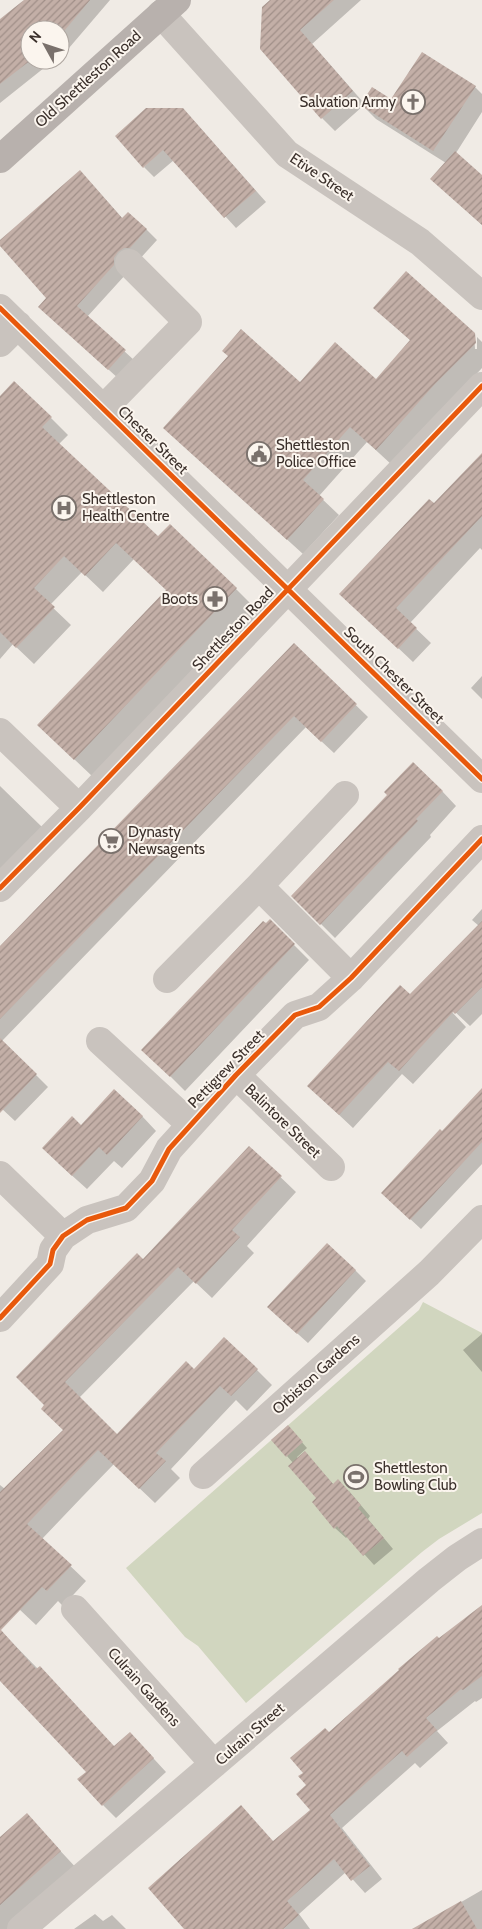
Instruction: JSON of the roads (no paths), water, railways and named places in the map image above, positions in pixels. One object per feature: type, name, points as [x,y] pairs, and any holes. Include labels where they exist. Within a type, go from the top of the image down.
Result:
[{"type":"main road","name":"Old Shettleston Road","points":[[0,159],[169,7]]},
{"type":"street","name":"Etive Street","points":[[169,7],[287,154],[420,242],[482,296]]},
{"type":"street","points":[[103,408],[188,322],[129,263]]},
{"type":"street","name":"Chester Street","points":[[6,325],[103,408],[288,590]]},
{"type":"street","name":"Shettleston Road","points":[[0,888],[79,808],[482,386]]},
{"type":"street","name":"South Chester Street","points":[[288,590],[482,779]]},
{"type":"street","points":[[0,732],[79,808]]},
{"type":"street","points":[[167,979],[345,795]]},
{"type":"street","name":"Pettigrew Street","points":[[0,1318],[50,1264],[53,1250],[63,1236],[87,1220],[126,1208],[152,1181],[169,1148],[236,1075],[295,1015],[319,1007],[350,978],[482,839]]},
{"type":"street","points":[[259,886],[350,978]]},
{"type":"street","points":[[100,1041],[190,1124]]},
{"type":"street","name":"Balintore Street","points":[[236,1075],[331,1168]]},
{"type":"street","points":[[0,1175],[63,1236]]},
{"type":"street","name":"Orbiston Gardens","points":[[203,1475],[429,1273],[482,1219]]},
{"type":"street","name":"Culrain Street","points":[[20,1929],[429,1580],[457,1558],[482,1542]]},
{"type":"street","name":"Culrain Gardens","points":[[74,1610],[214,1764]]},
{"type":"place","name":"Salvation Army","points":[[413,102]]},
{"type":"place","name":"Shettleston Police Office","points":[[259,454]]},
{"type":"place","name":"Shettleston Health Centre","points":[[64,508]]},
{"type":"place","name":"Boots","points":[[215,599]]},
{"type":"place","name":"Dynasty Newsagents","points":[[111,841]]},
{"type":"place","name":"Shettleston Bowling Club","points":[[356,1477]]}]
